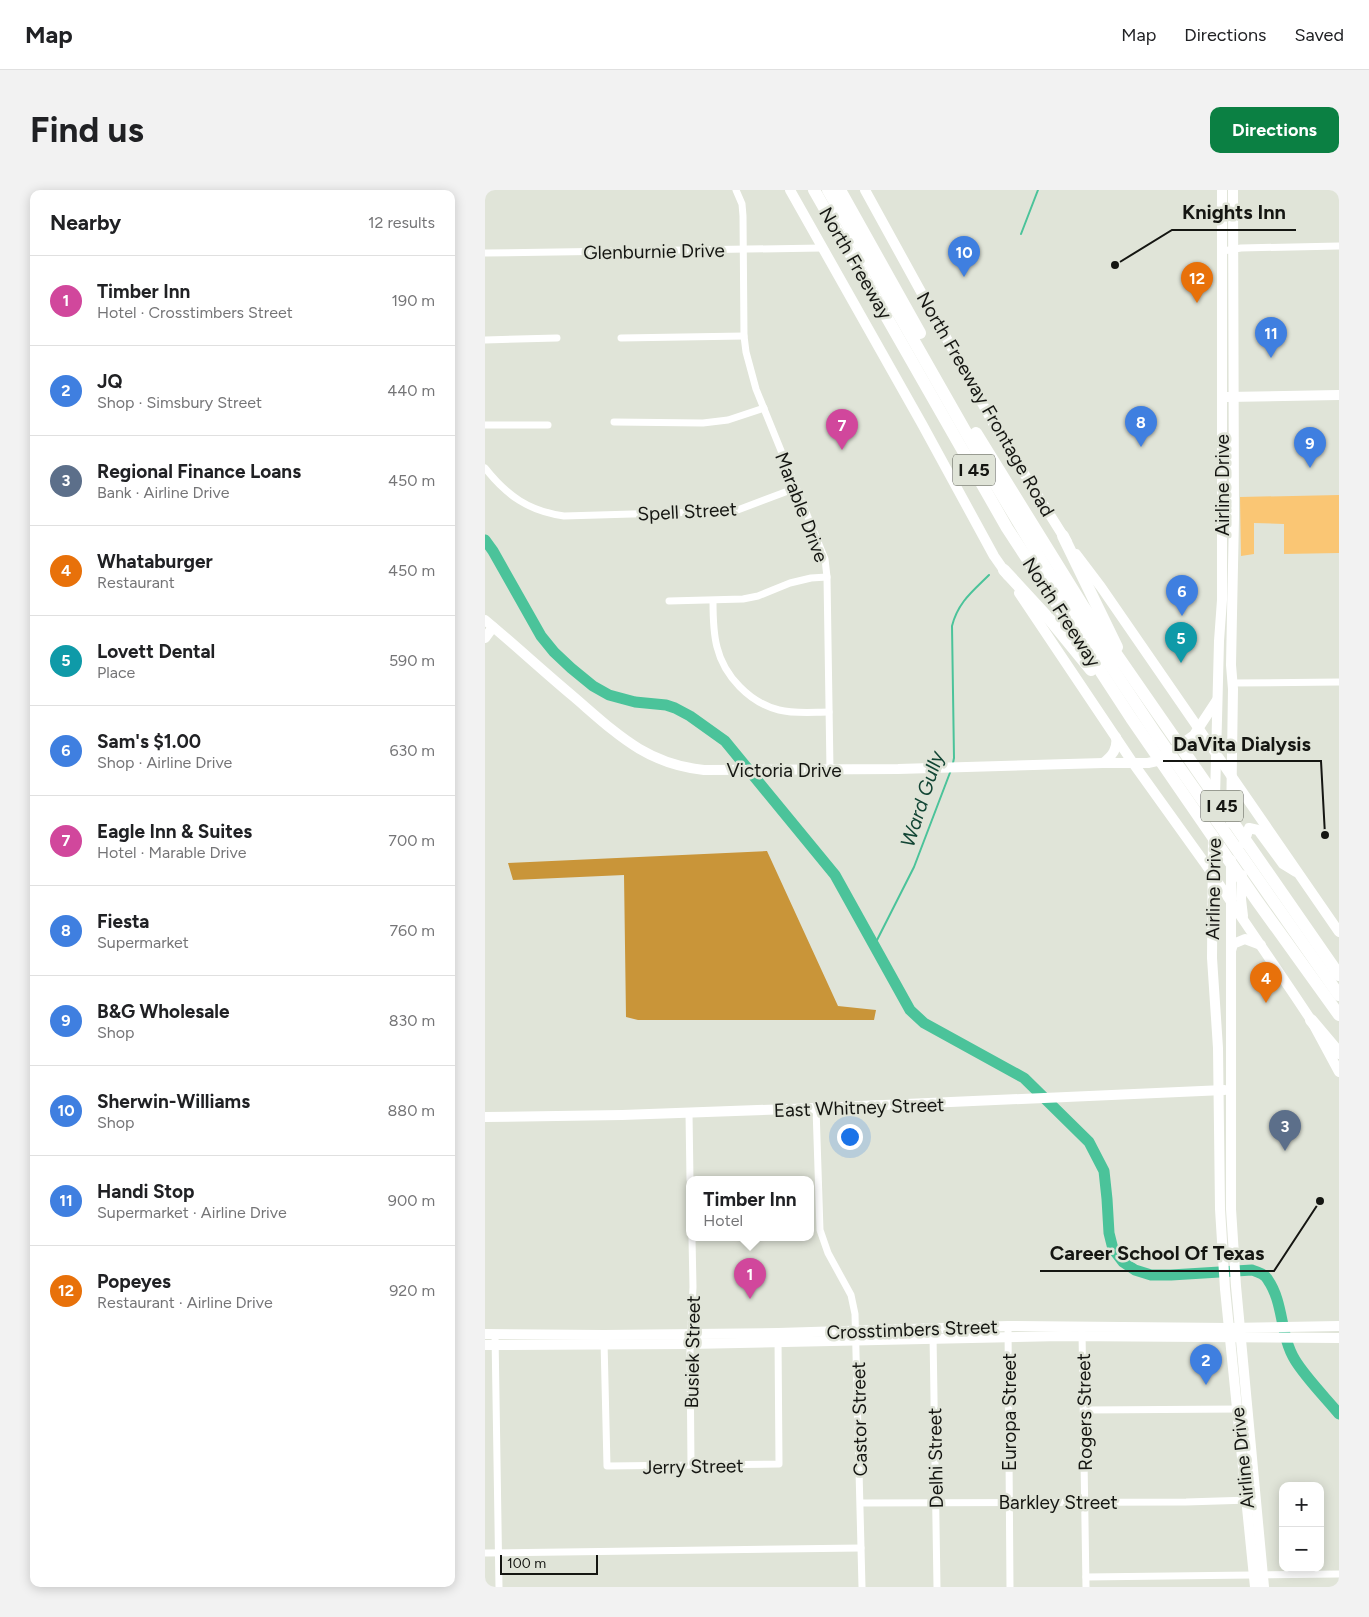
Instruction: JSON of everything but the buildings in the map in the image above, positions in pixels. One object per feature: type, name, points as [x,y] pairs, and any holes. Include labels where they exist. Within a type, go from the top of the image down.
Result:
[{"type":"highway","name":"North Freeway","points":[[815,190],[1007,528],[1131,718],[1157,734]]},
{"type":"highway","name":"North Freeway","points":[[828,190],[991,476],[1047,570],[1157,734],[1339,995]]},
{"type":"highway","name":"North Freeway","points":[[840,190],[974,430],[1083,606],[1123,666],[1157,734]]},
{"type":"highway","points":[[1063,536],[1116,642],[1123,666]]},
{"type":"highway","points":[[1004,570],[1051,621],[1131,718]]},
{"type":"highway","name":"North Freeway","points":[[1267,893],[1339,975]]},
{"type":"highway","name":"North Freeway","points":[[1267,893],[1339,1016]]},
{"type":"highway","points":[[1311,1020],[1339,1053]]},
{"type":"main road","points":[[789,190],[922,424],[994,556],[1133,763],[1244,919],[1311,1020],[1339,1072]]},
{"type":"main road","name":"North Freeway Frontage Road","points":[[865,190],[998,432],[1063,536],[1101,587],[1339,932]]},
{"type":"main road","name":"Airline Drive","points":[[1222,190],[1221,489],[1233,689],[1230,899],[1231,1208],[1235,1250],[1235,1333],[1258,1575],[1255,1587]]},
{"type":"main road","name":"Airline Drive","points":[[1233,190],[1234,490],[1227,587],[1219,657],[1212,873],[1212,958],[1219,1091],[1220,1209],[1225,1289],[1235,1333]]},
{"type":"main road","points":[[1221,397],[1339,395]]},
{"type":"main road","points":[[1221,489],[1234,490]]},
{"type":"main road","points":[[485,638],[489,623]]},
{"type":"main road","name":"Victoria Drive","points":[[489,623],[630,744],[662,761],[685,768],[830,770],[1148,763],[1157,761],[1187,741],[1199,728],[1218,698]]},
{"type":"main road","points":[[1219,657],[1226,668],[1226,680],[1232,683]]},
{"type":"main road","points":[[1188,713],[1202,714],[1211,708]]},
{"type":"main road","points":[[1103,763],[1110,757],[1117,745],[1116,737]]},
{"type":"main road","points":[[1244,919],[1241,899],[1244,846],[1249,828],[1255,828],[1262,833],[1283,864],[1299,874]]},
{"type":"main road","points":[[1231,955],[1233,944],[1241,939],[1261,945]]},
{"type":"main road","points":[[1217,1031],[1231,1031]]},
{"type":"main road","name":"East Whitney Street","points":[[485,1117],[689,1113],[1232,1090]]},
{"type":"main road","points":[[1220,1209],[1231,1208]]},
{"type":"main road","name":"Crosstimbers Street","points":[[490,1339],[778,1338],[933,1333],[1008,1326],[1141,1337],[1235,1333],[1267,1327],[1337,1326]]},
{"type":"main road","points":[[1141,1326],[1141,1337]]},
{"type":"main road","name":"Crosstimbers Street","points":[[933,1333],[1009,1338],[1141,1326],[1235,1333],[1270,1338],[1338,1338]]},
{"type":"main road","points":[[1337,1326],[1338,1338]]},
{"type":"main road","name":"Airline Drive","points":[[1258,1575],[1264,1587]]},
{"type":"street","name":"Marable Drive","points":[[736,190],[742,204],[743,216],[744,336],[750,371],[825,559],[827,577],[830,770]]},
{"type":"street","points":[[1223,251],[1234,249],[1339,246]]},
{"type":"street","name":"Glenburnie Drive","points":[[485,252],[822,248]]},
{"type":"street","points":[[621,338],[744,336]]},
{"type":"street","points":[[485,340],[557,338]]},
{"type":"street","points":[[614,422],[703,423],[728,420],[764,408]]},
{"type":"street","points":[[485,425],[548,424]]},
{"type":"street","name":"Spell Street","points":[[485,468],[505,490],[523,503],[546,513],[570,516],[735,511],[796,488]]},
{"type":"street","points":[[669,600],[713,601],[743,599],[758,596],[790,583],[811,578],[827,577]]},
{"type":"street","points":[[713,601],[717,647],[722,662],[742,689],[765,705],[779,710],[829,712]]},
{"type":"street","points":[[1232,683],[1339,682]]},
{"type":"street","name":"Castor Street","points":[[816,1108],[820,1230],[828,1253],[851,1295],[855,1314],[862,1587]]},
{"type":"street","points":[[689,1113],[690,1176]]},
{"type":"street","name":"Busiek Street","points":[[691,1466],[690,1338],[693,1287],[692,1241]]},
{"type":"street","name":"Europa Street","points":[[1008,1326],[1010,1587]]},
{"type":"street","name":"Rogers Street","points":[[1082,1332],[1086,1587]]},
{"type":"street","name":"Delhi Street","points":[[933,1333],[937,1587]]},
{"type":"street","name":"Jerry Street","points":[[604,1340],[607,1466],[691,1466],[779,1464],[778,1338]]},
{"type":"street","points":[[490,1339],[499,1587]]},
{"type":"street","points":[[1084,1410],[1242,1409]]},
{"type":"street","name":"Barkley Street","points":[[861,1503],[1251,1500]]},
{"type":"street","points":[[485,1553],[861,1548]]},
{"type":"street","points":[[1086,1577],[1339,1574]]},
{"type":"shaded area","points":[[1339,495],[1339,553],[1284,554],[1284,524],[1254,523],[1254,554],[1241,556],[1240,497]]},
{"type":"shaded area","points":[[767,851],[838,1006],[876,1010],[874,1020],[638,1020],[626,1017],[624,875],[513,880],[508,863]]},
{"type":"waterway","name":"Ward Gully","points":[[1021,234],[1038,190]]},
{"type":"waterway","points":[[485,540],[541,636],[571,668],[593,686],[609,695],[635,702],[666,705],[675,708],[690,716],[725,741],[835,875],[910,1010],[924,1023],[1024,1078],[1089,1142],[1104,1171],[1109,1233],[1113,1249],[1123,1262],[1135,1270],[1151,1275],[1252,1270],[1259,1272],[1267,1278],[1273,1289],[1290,1351],[1295,1360],[1310,1381],[1339,1414]]},
{"type":"waterway","name":"Ward Gully","points":[[953,763],[952,626],[962,604],[989,575]]},
{"type":"waterway","name":"Ward Gully","points":[[874,946],[914,867],[951,770]]},
{"type":"place","name":"Knights Inn","points":[[1115,265]]},
{"type":"place","name":"Sherwin-Williams","points":[[964,277]]},
{"type":"place","name":"Popeyes","points":[[1197,303]]},
{"type":"place","name":"Handi Stop","points":[[1271,358]]},
{"type":"place","name":"Fiesta","points":[[1141,447]]},
{"type":"place","name":"Eagle Inn & Suites","points":[[842,450]]},
{"type":"place","name":"B&G Wholesale","points":[[1310,468]]},
{"type":"place","name":"Sam's $1.00","points":[[1182,616]]},
{"type":"place","name":"Lovett Dental","points":[[1181,663]]},
{"type":"place","name":"DaVita Dialysis","points":[[1325,835]]},
{"type":"place","name":"Whataburger","points":[[1266,1003]]},
{"type":"place","name":"Regional Finance Loans","points":[[1285,1151]]},
{"type":"place","name":"Career School Of Texas","points":[[1320,1201]]},
{"type":"place","name":"Timber Inn","points":[[750,1299]]},
{"type":"place","name":"JQ","points":[[1206,1385]]}]
